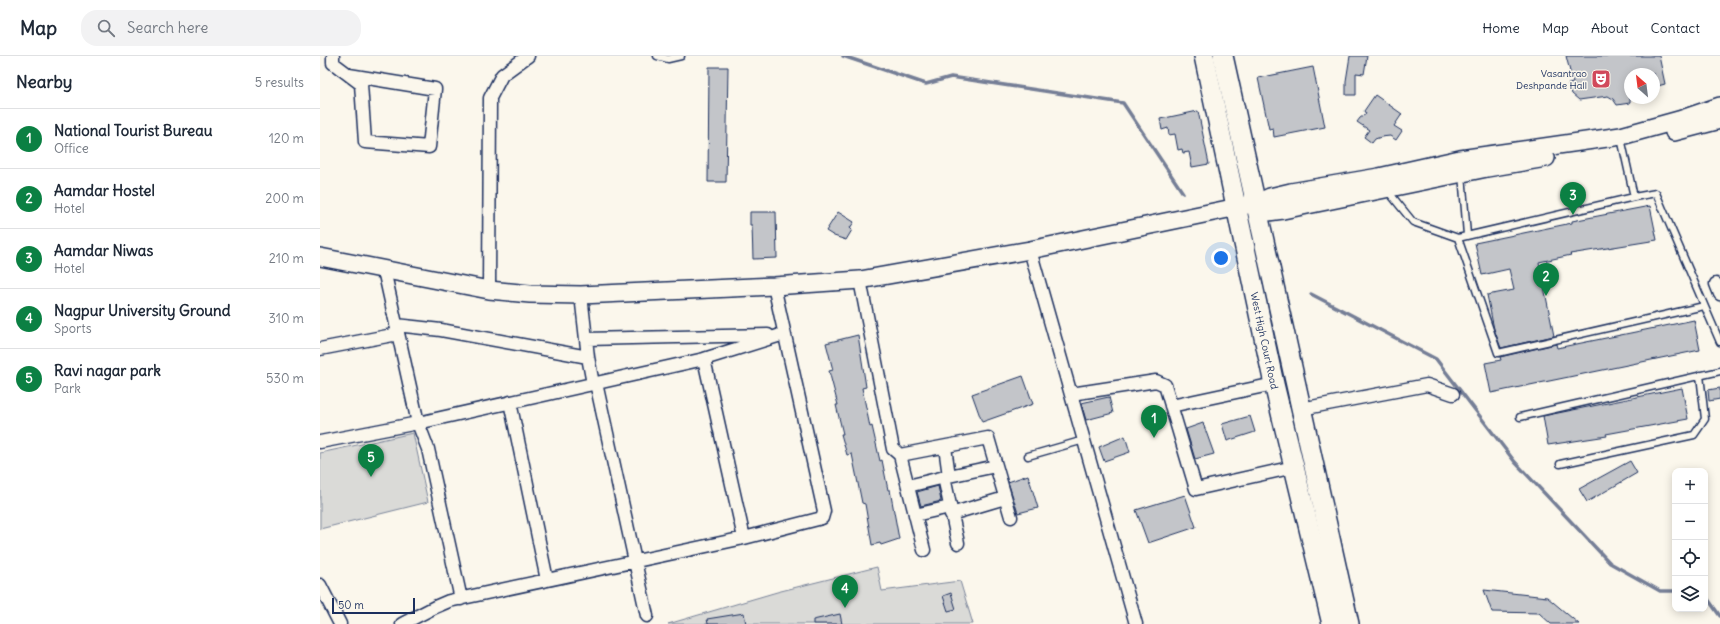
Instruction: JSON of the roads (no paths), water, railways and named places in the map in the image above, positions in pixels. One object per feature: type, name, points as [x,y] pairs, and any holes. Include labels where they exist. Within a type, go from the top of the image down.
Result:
[{"type":"main road","name":"West High Court Road","points":[[1204,56],[1274,384],[1332,624]]},
{"type":"main road","name":"West High Court Road","points":[[1223,56],[1257,203],[1349,624]]},
{"type":"main road","points":[[1681,125],[1720,106]]},
{"type":"main road","points":[[1257,203],[1268,212],[1283,210],[1622,141],[1681,125],[1720,120]]},
{"type":"main road","points":[[320,257],[489,290],[530,294],[581,295],[774,286],[860,280],[1030,250],[1236,206],[1257,203],[1270,197],[1291,192],[1379,177],[1460,159],[1622,141]]},
{"type":"street","points":[[332,56],[333,63],[349,75],[361,84],[365,142],[429,147],[435,90],[349,75]]},
{"type":"street","points":[[489,290],[490,98],[502,75],[528,56]]},
{"type":"street","points":[[1030,250],[1136,624]]},
{"type":"street","points":[[384,270],[418,423],[428,449],[461,599]]},
{"type":"street","points":[[860,280],[893,449],[900,455],[924,550]]},
{"type":"street","points":[[402,624],[449,601],[744,538],[822,518],[824,511],[780,335],[774,286]]},
{"type":"street","points":[[581,295],[588,357],[647,616]]},
{"type":"street","points":[[320,349],[397,329],[441,330],[588,357]]},
{"type":"street","points":[[586,339],[780,335]]},
{"type":"street","points":[[320,442],[418,423],[704,359],[780,335]]},
{"type":"street","points":[[704,359],[744,538]]},
{"type":"street","points":[[1071,394],[1156,380],[1165,385],[1196,489],[1294,467]]},
{"type":"street","points":[[1171,406],[1274,384]]},
{"type":"street","points":[[1301,409],[1427,385],[1454,394]]},
{"type":"street","points":[[510,402],[547,580]]},
{"type":"street","points":[[900,455],[988,438],[1011,517]]},
{"type":"street","points":[[945,447],[946,477],[958,543]]},
{"type":"street","points":[[908,486],[996,466]]},
{"type":"street","points":[[915,514],[951,510],[1005,498]]},
{"type":"street","points":[[320,585],[340,624]]},
{"type":"lane","points":[[658,56],[668,59],[681,56]]},
{"type":"lane","points":[[1622,141],[1634,197]]},
{"type":"lane","points":[[1462,174],[1467,236]]},
{"type":"lane","points":[[1386,189],[1413,222],[1458,238],[1656,193],[1720,342]]},
{"type":"lane","points":[[1458,238],[1498,353],[1704,306]]},
{"type":"lane","points":[[1520,417],[1720,371]]},
{"type":"lane","points":[[1560,464],[1694,435],[1705,419],[1700,375]]},
{"type":"lane","points":[[1028,456],[1084,440]]},
{"type":"waterway","points":[[843,56],[926,84],[951,77],[1123,103],[1183,193]]},
{"type":"waterway","points":[[1311,294],[1436,359],[1515,462],[1610,563],[1660,591],[1672,591]]},
{"type":"waterway","points":[[1708,599],[1720,616]]},
{"type":"place","name":"Vasantrao Deshpande Hall","points":[[1601,79]]},
{"type":"place","name":"Aamdar Niwas","points":[[1573,215]]},
{"type":"place","name":"Aamdar Hostel","points":[[1546,296]]},
{"type":"place","name":"National Tourist Bureau","points":[[1154,438]]},
{"type":"place","name":"Ravi nagar park","points":[[371,477]]},
{"type":"place","name":"Nagpur University Ground","points":[[845,608]]}]
